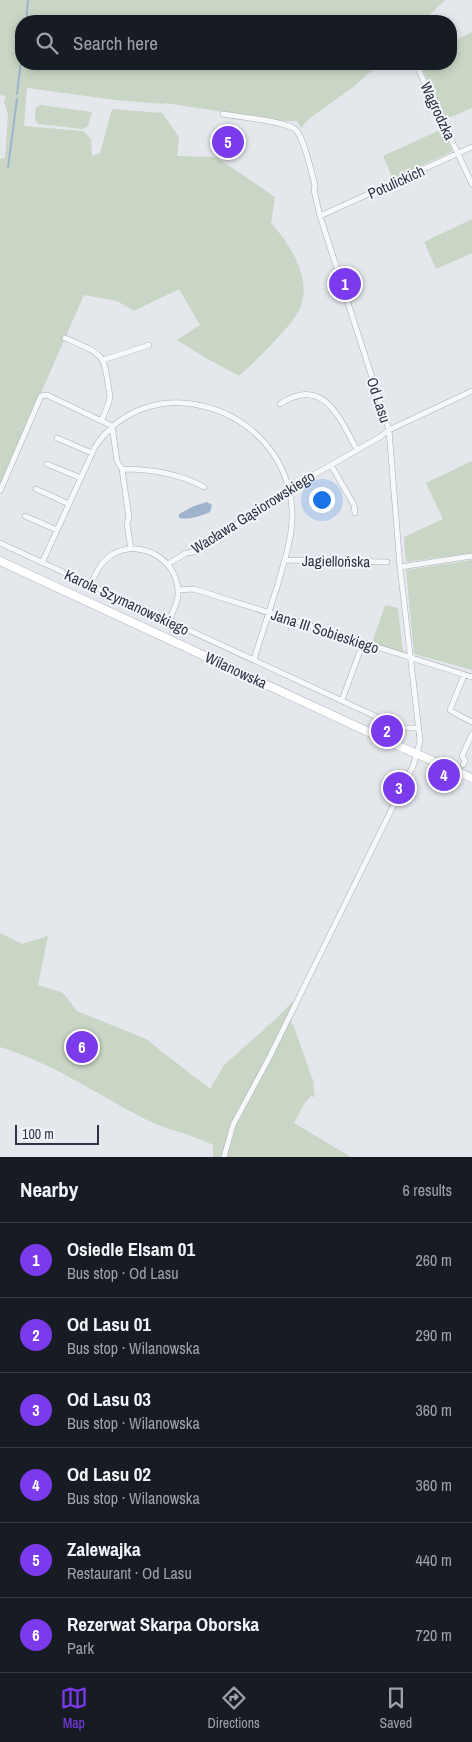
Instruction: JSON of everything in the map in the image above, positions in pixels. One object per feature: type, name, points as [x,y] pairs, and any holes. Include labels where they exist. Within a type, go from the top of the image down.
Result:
[{"type":"main road","name":"Wilanowska","points":[[0,561],[472,778]]},
{"type":"street","name":"Wągrodzka","points":[[419,70],[472,184]]},
{"type":"street","name":"Od Lasu","points":[[223,114],[285,123],[296,130],[302,140],[315,186],[314,190],[320,216],[388,430],[400,567],[419,728],[418,754]]},
{"type":"street","name":"Potulickich","points":[[320,216],[472,147]]},
{"type":"street","points":[[65,338],[95,351],[103,360],[110,396],[102,420]]},
{"type":"street","points":[[103,360],[149,345]]},
{"type":"street","name":"Wacława Gąsiorowskiego","points":[[168,564],[186,553],[194,552],[289,490],[380,437],[388,430],[472,391]]},
{"type":"street","points":[[0,491],[42,396],[47,395],[112,426]]},
{"type":"street","points":[[280,404],[292,397],[305,395],[325,400],[336,413],[357,450]]},
{"type":"street","points":[[42,563],[92,453],[104,434],[112,426],[137,411],[162,404],[194,404],[219,410],[249,427],[265,442],[283,471],[289,490],[293,514],[285,560],[254,659]]},
{"type":"street","points":[[112,426],[117,461],[122,469],[131,549]]},
{"type":"street","points":[[57,438],[92,453]]},
{"type":"street","points":[[46,464],[81,478]]},
{"type":"street","points":[[331,465],[354,505],[355,513]]},
{"type":"street","points":[[122,469],[143,469],[169,473],[204,487]]},
{"type":"street","points":[[36,490],[69,504]]},
{"type":"street","points":[[25,516],[57,530]]},
{"type":"street","name":"Karola Szymanowskiego","points":[[0,543],[401,728],[419,728]]},
{"type":"street","points":[[90,585],[96,571],[108,558],[118,552],[131,549],[151,551],[168,564],[175,576],[178,590],[177,602],[169,622]]},
{"type":"street","points":[[400,567],[472,556]]},
{"type":"street","name":"Jagiellońska","points":[[285,560],[387,562]]},
{"type":"street","name":"Jana III Sobieskiego","points":[[178,590],[194,589],[472,677]]},
{"type":"street","points":[[342,700],[363,643]]},
{"type":"street","points":[[464,675],[450,710],[472,722]]},
{"type":"street","points":[[463,765],[465,761],[462,756],[472,734]]},
{"type":"street","points":[[224,1157],[233,1125],[269,1058],[418,754]]},
{"type":"green space","points":[[0,0],[445,0],[429,15],[15,15],[15,70],[372,70],[352,88],[310,118],[301,128],[297,121],[285,121],[165,103],[116,100],[27,88],[24,126],[83,131],[91,139],[92,156],[100,153],[112,109],[162,113],[179,137],[177,156],[216,157],[275,197],[271,223],[297,261],[303,284],[303,295],[301,306],[291,323],[239,376],[177,340],[200,325],[179,289],[134,311],[117,301],[84,295],[0,486],[0,159],[5,158],[8,114],[4,102],[6,96],[0,95]]},
{"type":"green space","points":[[472,32],[472,108],[446,119],[423,70],[457,70],[457,39]]},
{"type":"green space","points":[[41,105],[92,112],[88,126],[83,129],[38,124],[35,120],[36,107]]},
{"type":"green space","points":[[442,129],[453,151],[393,179],[383,156]]},
{"type":"green space","points":[[472,219],[472,253],[436,269],[424,242]]},
{"type":"green space","points":[[472,461],[472,553],[406,562],[404,537],[443,519],[426,483]]},
{"type":"green space","points":[[472,560],[472,670],[414,654],[406,570]]},
{"type":"green space","points":[[385,605],[398,608],[403,652],[372,643]]},
{"type":"green space","points":[[0,933],[22,944],[48,936],[38,985],[63,993],[77,1011],[146,1039],[210,1089],[224,1065],[278,1017],[293,1001],[291,1025],[293,1024],[314,1081],[315,1097],[311,1096],[304,1104],[294,1123],[351,1157],[213,1157],[213,1145],[145,1119],[38,1061],[0,1047]]},
{"type":"water","points":[[207,502],[212,505],[210,512],[195,517],[179,518],[179,514]]},
{"type":"waterway","points":[[27,15],[28,0]]},
{"type":"waterway","points":[[17,94],[20,70]]},
{"type":"waterway","points":[[8,167],[17,99]]},
{"type":"place","name":"Zalewajka","points":[[228,142]]},
{"type":"place","name":"Osiedle Elsam 01","points":[[345,284]]},
{"type":"place","name":"Od Lasu 01","points":[[387,731]]},
{"type":"place","name":"Od Lasu 02","points":[[444,775]]},
{"type":"place","name":"Od Lasu 03","points":[[399,788]]},
{"type":"place","name":"Rezerwat Skarpa Oborska","points":[[82,1047]]}]
